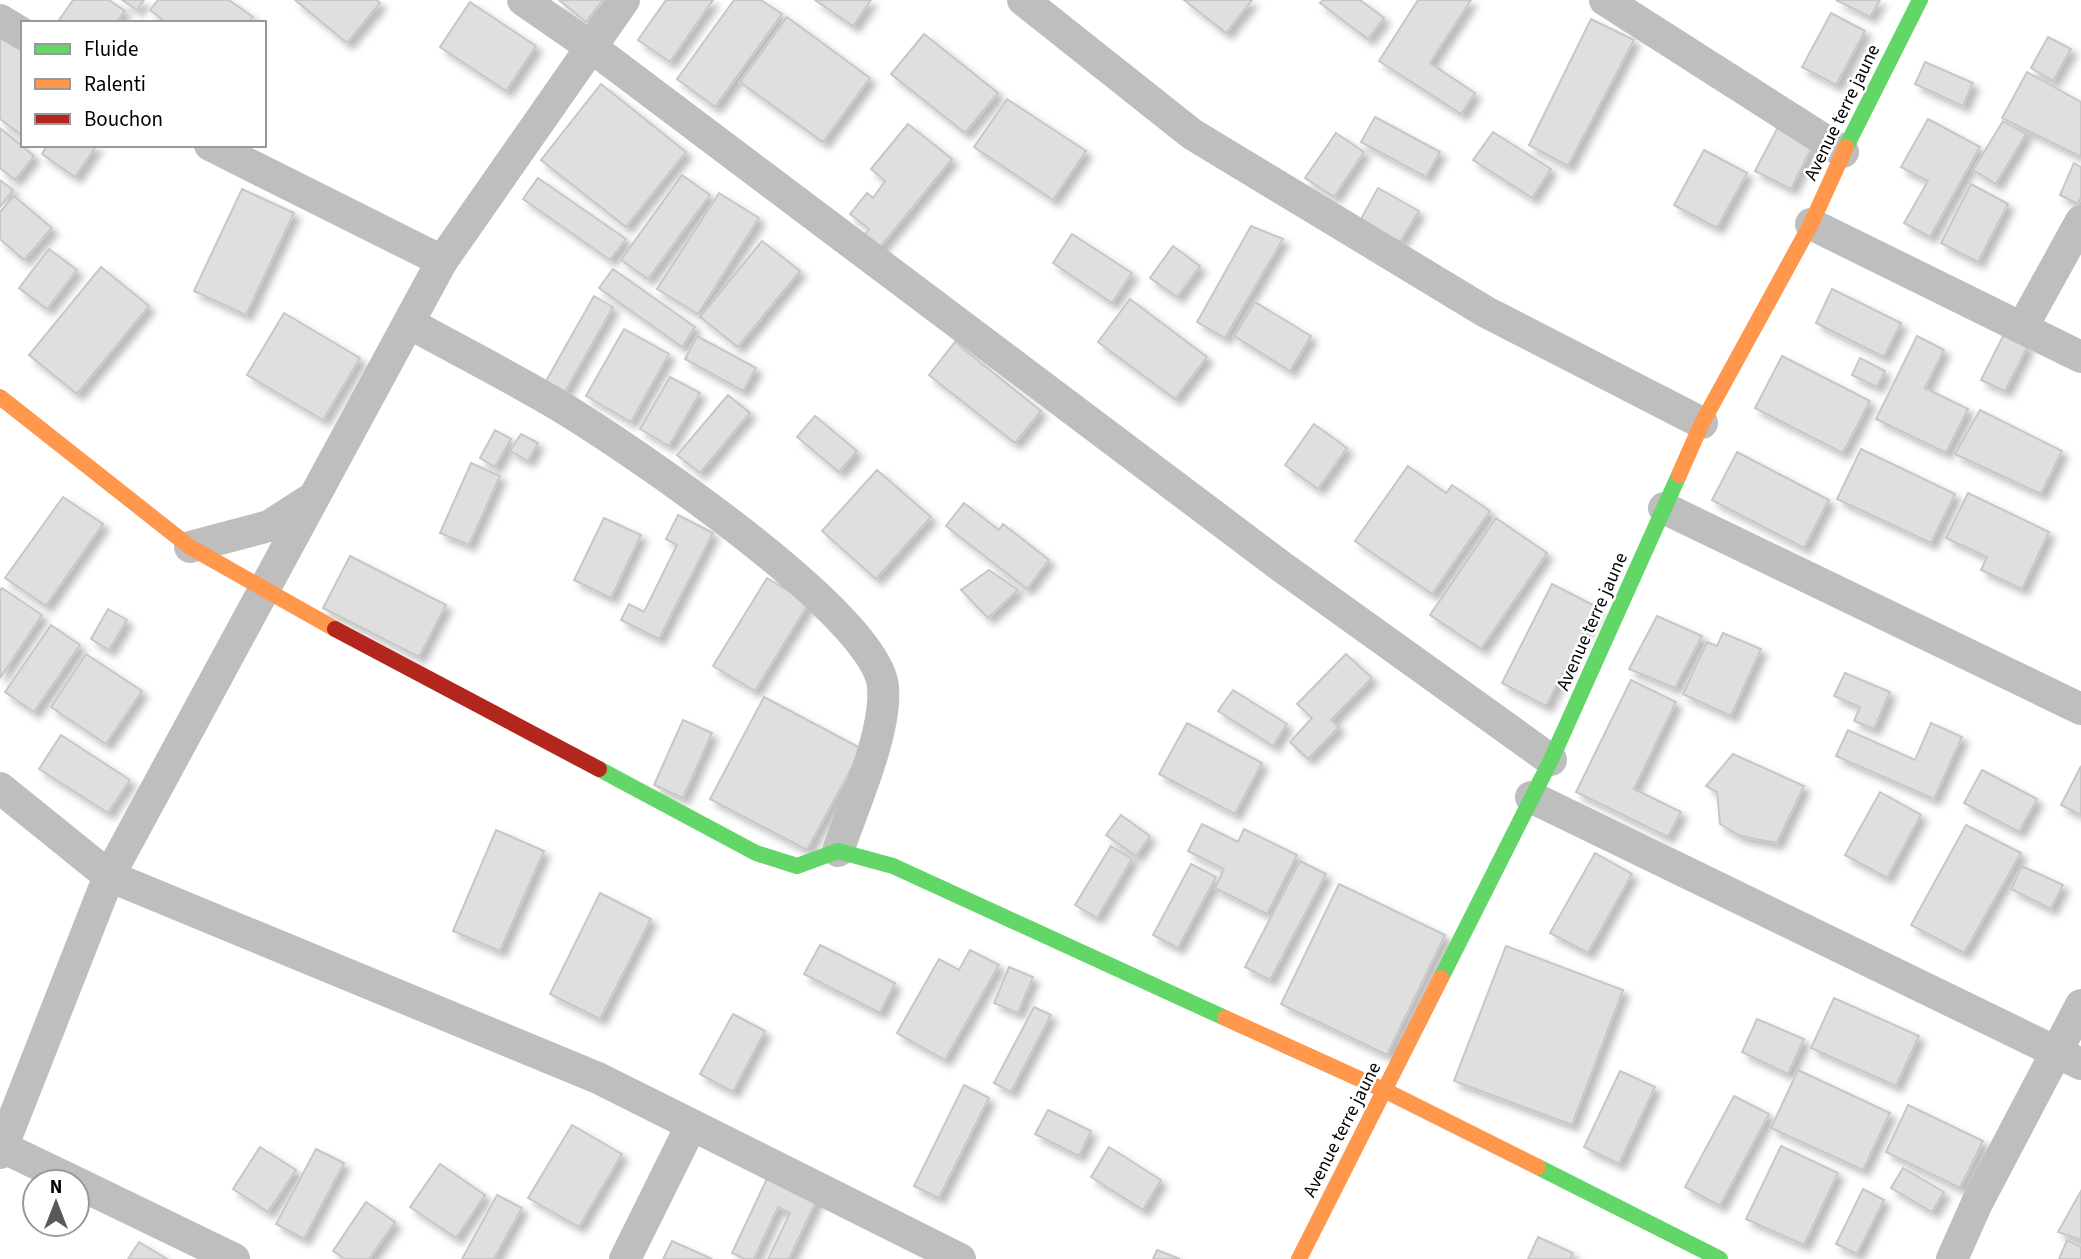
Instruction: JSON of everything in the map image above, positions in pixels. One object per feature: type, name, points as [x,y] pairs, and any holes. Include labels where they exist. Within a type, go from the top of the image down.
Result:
[{"type":"street","points":[[523,0],[591,47],[1282,567],[1551,760]]},
{"type":"street","points":[[43,1168],[1,1150],[109,876],[442,261],[624,0]]},
{"type":"street","points":[[1023,0],[1192,134],[1486,312],[1702,423]]},
{"type":"street","points":[[1605,0],[1843,152]]},
{"type":"street","name":"Avenue terre jaune","points":[[1299,1259],[1551,760],[1702,423],[1811,224],[1843,152],[1920,0]]},
{"type":"street","points":[[0,20],[21,33]]},
{"type":"street","points":[[214,147],[442,261]]},
{"type":"street","points":[[2022,328],[2081,221]]},
{"type":"street","points":[[1811,224],[2081,357]]},
{"type":"street","points":[[409,323],[559,405],[723,518],[791,571],[850,630],[871,660],[883,685],[871,754],[838,851]]},
{"type":"street","points":[[0,397],[190,547],[263,591],[756,853],[797,866],[838,851],[893,866],[1384,1090],[1720,1259]]},
{"type":"street","points":[[190,547],[269,526],[315,496]]},
{"type":"street","points":[[1664,508],[2081,709]]},
{"type":"street","points":[[0,788],[109,876],[598,1078],[960,1259]]},
{"type":"street","points":[[1531,797],[2069,1058]]},
{"type":"street","points":[[1952,1259],[1976,1203],[2069,1058],[2081,1005]]},
{"type":"street","points":[[625,1259],[691,1126]]},
{"type":"street","points":[[91,1189],[234,1259]]},
{"type":"building","points":[[73,0],[109,0],[125,11],[118,21],[58,21]]},
{"type":"building","points":[[122,0],[144,0],[137,10]]},
{"type":"building","points":[[158,0],[229,0],[253,17],[250,21],[164,21],[150,10]]},
{"type":"building","points":[[295,0],[377,0],[380,3],[347,43]]},
{"type":"building","points":[[559,0],[603,0],[586,22]]},
{"type":"building","points":[[666,0],[713,0],[670,62],[638,40]]},
{"type":"building","points":[[734,0],[761,0],[782,14],[715,107],[677,79]]},
{"type":"building","points":[[815,0],[871,0],[853,26]]},
{"type":"building","points":[[1184,0],[1252,0],[1226,33]]},
{"type":"building","points":[[1323,0],[1360,0],[1384,18],[1368,39],[1320,3]]},
{"type":"building","points":[[1418,0],[1471,0],[1430,63],[1475,93],[1461,114],[1379,61]]},
{"type":"building","points":[[1836,0],[1880,0],[1870,17]]},
{"type":"building","points":[[470,2],[536,46],[506,91],[440,47]]},
{"type":"building","points":[[1831,13],[1865,31],[1836,85],[1802,67]]},
{"type":"building","points":[[787,17],[870,78],[823,142],[740,82]]},
{"type":"building","points":[[1591,19],[1634,40],[1568,166],[1529,145]]},
{"type":"building","points":[[0,32],[21,48],[21,135],[0,119]]},
{"type":"building","points":[[924,34],[998,93],[965,133],[891,74]]},
{"type":"building","points":[[2048,37],[2071,49],[2053,81],[2031,68]]},
{"type":"building","points":[[1925,62],[1973,83],[1963,106],[1915,84]]},
{"type":"building","points":[[2027,72],[2081,102],[2081,157],[2002,118]]},
{"type":"building","points":[[601,84],[686,152],[626,227],[541,160]]},
{"type":"building","points":[[1007,99],[1086,151],[1053,200],[974,147]]},
{"type":"building","points":[[1375,117],[1440,152],[1426,177],[1361,142]]},
{"type":"building","points":[[1928,119],[1980,147],[1930,237],[1904,223],[1928,181],[1901,167]]},
{"type":"building","points":[[2003,121],[2026,134],[1996,184],[1973,170]]},
{"type":"building","points":[[908,124],[952,159],[874,255],[858,243],[869,229],[850,214],[867,193],[873,198],[885,181],[871,169]]},
{"type":"building","points":[[1778,127],[1813,145],[1791,189],[1755,171]]},
{"type":"building","points":[[0,128],[34,156],[15,180],[0,168]]},
{"type":"building","points":[[1493,132],[1551,169],[1532,198],[1473,160]]},
{"type":"building","points":[[1336,133],[1364,152],[1334,197],[1305,178]]},
{"type":"building","points":[[46,147],[96,147],[75,177],[42,154]]},
{"type":"building","points":[[1704,150],[1747,173],[1717,228],[1674,205]]},
{"type":"building","points":[[2074,163],[2081,167],[2081,197],[2078,204],[2060,195]]},
{"type":"building","points":[[682,175],[710,195],[648,279],[621,260]]},
{"type":"building","points":[[538,178],[626,239],[610,260],[523,199]]},
{"type":"building","points":[[0,180],[13,190],[0,207]]},
{"type":"building","points":[[1971,184],[2008,204],[1978,262],[1941,243]]},
{"type":"building","points":[[1378,188],[1419,211],[1400,242],[1361,219]]},
{"type":"building","points":[[242,189],[294,213],[246,315],[194,291]]},
{"type":"building","points":[[719,193],[759,218],[698,314],[657,289]]},
{"type":"building","points":[[14,196],[52,228],[24,260],[0,239],[0,212]]},
{"type":"building","points":[[1251,226],[1283,239],[1225,338],[1197,322]]},
{"type":"building","points":[[1072,234],[1132,273],[1112,303],[1053,263]]},
{"type":"building","points":[[762,241],[800,271],[738,347],[700,317]]},
{"type":"building","points":[[1173,246],[1200,266],[1177,297],[1150,278]]},
{"type":"building","points":[[49,249],[77,270],[47,309],[19,288]]},
{"type":"building","points":[[101,267],[149,306],[77,394],[29,355]]},
{"type":"building","points":[[613,269],[695,327],[682,347],[599,288]]},
{"type":"building","points":[[1832,289],[1901,323],[1884,357],[1816,323]]},
{"type":"building","points":[[594,296],[613,307],[565,392],[546,381]]},
{"type":"building","points":[[1130,299],[1207,357],[1175,399],[1098,342]]},
{"type":"building","points":[[1255,302],[1311,336],[1290,371],[1234,336]]},
{"type":"building","points":[[284,313],[360,358],[323,420],[247,375]]},
{"type":"building","points":[[624,329],[669,354],[631,422],[586,396]]},
{"type":"building","points":[[2004,334],[2028,346],[2005,391],[1981,380]]},
{"type":"building","points":[[697,336],[756,368],[743,391],[685,359]]},
{"type":"building","points":[[1917,336],[1944,350],[1925,388],[1968,409],[1946,453],[1876,419]]},
{"type":"building","points":[[955,342],[1041,411],[1015,443],[929,375]]},
{"type":"building","points":[[1782,356],[1870,401],[1843,453],[1755,408]]},
{"type":"building","points":[[1860,358],[1885,371],[1877,387],[1852,375]]},
{"type":"building","points":[[670,377],[700,393],[669,446],[640,429]]},
{"type":"building","points":[[728,395],[750,413],[700,473],[677,455]]},
{"type":"building","points":[[1980,410],[2062,451],[2041,494],[1955,454]]},
{"type":"building","points":[[815,416],[857,451],[839,472],[797,437]]},
{"type":"building","points":[[1314,424],[1347,448],[1318,489],[1285,465]]},
{"type":"building","points":[[495,430],[511,439],[495,467],[480,458]]},
{"type":"building","points":[[521,434],[538,443],[528,461],[510,451]]},
{"type":"building","points":[[1861,449],[1955,494],[1931,543],[1837,499]]},
{"type":"building","points":[[1737,452],[1829,500],[1804,548],[1712,500]]},
{"type":"building","points":[[471,463],[500,476],[469,545],[440,533]]},
{"type":"building","points":[[1408,466],[1446,493],[1452,485],[1490,511],[1432,594],[1355,541]]},
{"type":"building","points":[[877,470],[931,517],[876,579],[822,531]]},
{"type":"building","points":[[1968,493],[2049,532],[2022,589],[1981,570],[1987,557],[1946,538]]},
{"type":"building","points":[[63,497],[103,524],[46,606],[5,578]]},
{"type":"building","points":[[964,503],[999,530],[1003,524],[1049,560],[1027,589],[946,526]]},
{"type":"building","points":[[678,515],[713,533],[659,639],[621,620],[629,604],[644,612],[677,545],[666,539]]},
{"type":"building","points":[[604,518],[641,535],[611,598],[574,580]]},
{"type":"building","points":[[1496,518],[1547,553],[1481,649],[1430,615]]},
{"type":"building","points":[[350,556],[446,605],[419,657],[323,608]]},
{"type":"building","points":[[989,570],[1018,590],[988,618],[961,590]]},
{"type":"building","points":[[767,578],[809,603],[755,691],[713,666]]},
{"type":"building","points":[[1552,584],[1597,607],[1546,706],[1502,683]]},
{"type":"building","points":[[2,588],[42,615],[0,678],[0,591]]},
{"type":"building","points":[[108,609],[127,620],[109,650],[91,639]]},
{"type":"building","points":[[1657,616],[1702,636],[1675,688],[1629,669]]},
{"type":"building","points":[[51,625],[80,645],[34,712],[5,692]]},
{"type":"building","points":[[1723,633],[1761,649],[1731,716],[1683,694],[1707,642],[1717,646]]},
{"type":"building","points":[[86,654],[142,691],[106,744],[51,707]]},
{"type":"building","points":[[1346,654],[1372,678],[1331,720],[1339,727],[1308,759],[1290,742],[1312,718],[1297,704]]},
{"type":"building","points":[[1845,673],[1890,692],[1874,729],[1854,721],[1860,707],[1834,696]]},
{"type":"building","points":[[1631,680],[1676,702],[1634,789],[1681,812],[1668,837],[1576,792]]},
{"type":"building","points":[[1233,690],[1287,724],[1273,746],[1218,711]]},
{"type":"building","points":[[764,697],[862,749],[807,850],[710,799]]},
{"type":"building","points":[[683,720],[712,733],[683,798],[654,785]]},
{"type":"building","points":[[1187,723],[1262,763],[1235,814],[1159,774]]},
{"type":"building","points":[[1931,723],[1962,737],[1934,799],[1836,756],[1848,730],[1915,760]]},
{"type":"building","points":[[61,735],[130,780],[108,813],[39,769]]},
{"type":"building","points":[[1733,754],[1804,786],[1777,843],[1740,836],[1720,824],[1717,792],[1706,786]]},
{"type":"building","points":[[2081,766],[2081,815],[2061,805]]},
{"type":"building","points":[[1982,770],[2037,799],[2019,832],[1964,803]]},
{"type":"building","points":[[1880,792],[1921,815],[1887,878],[1845,855]]},
{"type":"building","points":[[1121,815],[1150,836],[1136,856],[1106,835]]},
{"type":"building","points":[[1202,824],[1238,842],[1244,829],[1297,855],[1267,914],[1215,888],[1224,869],[1188,851]]},
{"type":"building","points":[[1966,825],[2021,853],[1964,953],[1911,925]]},
{"type":"building","points":[[496,830],[544,851],[500,951],[453,931]]},
{"type":"building","points":[[1111,846],[1132,859],[1097,918],[1075,905]]},
{"type":"building","points":[[1595,853],[1632,874],[1588,953],[1550,933]]},
{"type":"building","points":[[1300,861],[1326,874],[1270,980],[1245,967]]},
{"type":"building","points":[[1191,864],[1216,877],[1178,948],[1153,935]]},
{"type":"building","points":[[2022,866],[2063,885],[2051,909],[2011,889]]},
{"type":"building","points":[[1339,884],[1445,935],[1387,1055],[1281,1004]]},
{"type":"building","points":[[600,893],[651,919],[600,1019],[550,994]]},
{"type":"building","points":[[820,945],[895,983],[880,1013],[804,974]]},
{"type":"building","points":[[1506,946],[1623,990],[1572,1125],[1454,1081]]},
{"type":"building","points":[[970,950],[999,965],[945,1060],[897,1033],[939,959],[959,970]]},
{"type":"building","points":[[1009,967],[1033,977],[1018,1013],[994,1003]]},
{"type":"building","points":[[1834,998],[1919,1036],[1896,1086],[1811,1048]]},
{"type":"building","points":[[1034,1007],[1051,1015],[1011,1092],[994,1083]]},
{"type":"building","points":[[733,1014],[765,1031],[733,1092],[700,1074]]},
{"type":"building","points":[[1757,1019],[1804,1039],[1788,1074],[1742,1052]]},
{"type":"building","points":[[1798,1070],[1890,1113],[1863,1170],[1771,1128]]},
{"type":"building","points":[[1620,1071],[1655,1087],[1619,1164],[1584,1147]]},
{"type":"building","points":[[964,1085],[989,1098],[939,1198],[914,1186]]},
{"type":"building","points":[[1734,1096],[1769,1114],[1720,1206],[1685,1187]]},
{"type":"building","points":[[1908,1105],[1983,1141],[1960,1188],[1886,1152]]},
{"type":"building","points":[[1048,1110],[1091,1131],[1079,1156],[1035,1134]]},
{"type":"building","points":[[572,1125],[622,1154],[579,1227],[528,1198]]},
{"type":"building","points":[[1781,1146],[1838,1173],[1804,1245],[1746,1219]]},
{"type":"building","points":[[260,1147],[296,1170],[268,1212],[233,1189]]},
{"type":"building","points":[[1109,1147],[1161,1180],[1143,1210],[1091,1177]]},
{"type":"building","points":[[316,1149],[344,1163],[304,1239],[276,1224]]},
{"type":"building","points":[[440,1164],[485,1195],[456,1238],[410,1207]]},
{"type":"building","points":[[1903,1168],[1944,1192],[1932,1212],[1891,1188]]},
{"type":"building","points":[[771,1170],[820,1193],[789,1259],[768,1259],[790,1213],[778,1207],[754,1259],[745,1259],[732,1253]]},
{"type":"building","points":[[1863,1189],[1884,1200],[1857,1254],[1836,1244]]},
{"type":"building","points":[[2081,1191],[2081,1240],[2058,1232]]},
{"type":"building","points":[[497,1195],[522,1208],[494,1259],[462,1259]]},
{"type":"building","points":[[366,1202],[395,1222],[369,1259],[345,1259],[333,1251]]},
{"type":"building","points":[[1538,1237],[1573,1253],[1570,1259],[1528,1259]]},
{"type":"building","points":[[2067,1240],[2081,1247],[2081,1259],[2059,1259]]},
{"type":"building","points":[[672,1241],[712,1259],[663,1259]]},
{"type":"building","points":[[139,1242],[167,1259],[128,1259]]},
{"type":"building","points":[[1157,1250],[1180,1259],[1153,1259]]},
{"type":"traffic: fast","points":[[1846,147],[1920,0]]},
{"type":"traffic: fast","points":[[1441,978],[1551,760],[1679,475]]},
{"type":"traffic: fast","points":[[599,769],[756,853],[797,866],[838,851],[893,866],[1225,1018]]},
{"type":"traffic: fast","points":[[1538,1167],[1720,1259]]},
{"type":"traffic: slow","points":[[1679,475],[1702,423],[1811,224],[1846,147]]},
{"type":"traffic: slow","points":[[0,397],[190,547],[335,629]]},
{"type":"traffic: slow","points":[[1299,1259],[1441,978]]},
{"type":"traffic: slow","points":[[1225,1018],[1384,1090],[1538,1167]]},
{"type":"traffic: jam","points":[[335,629],[599,769]]}]
